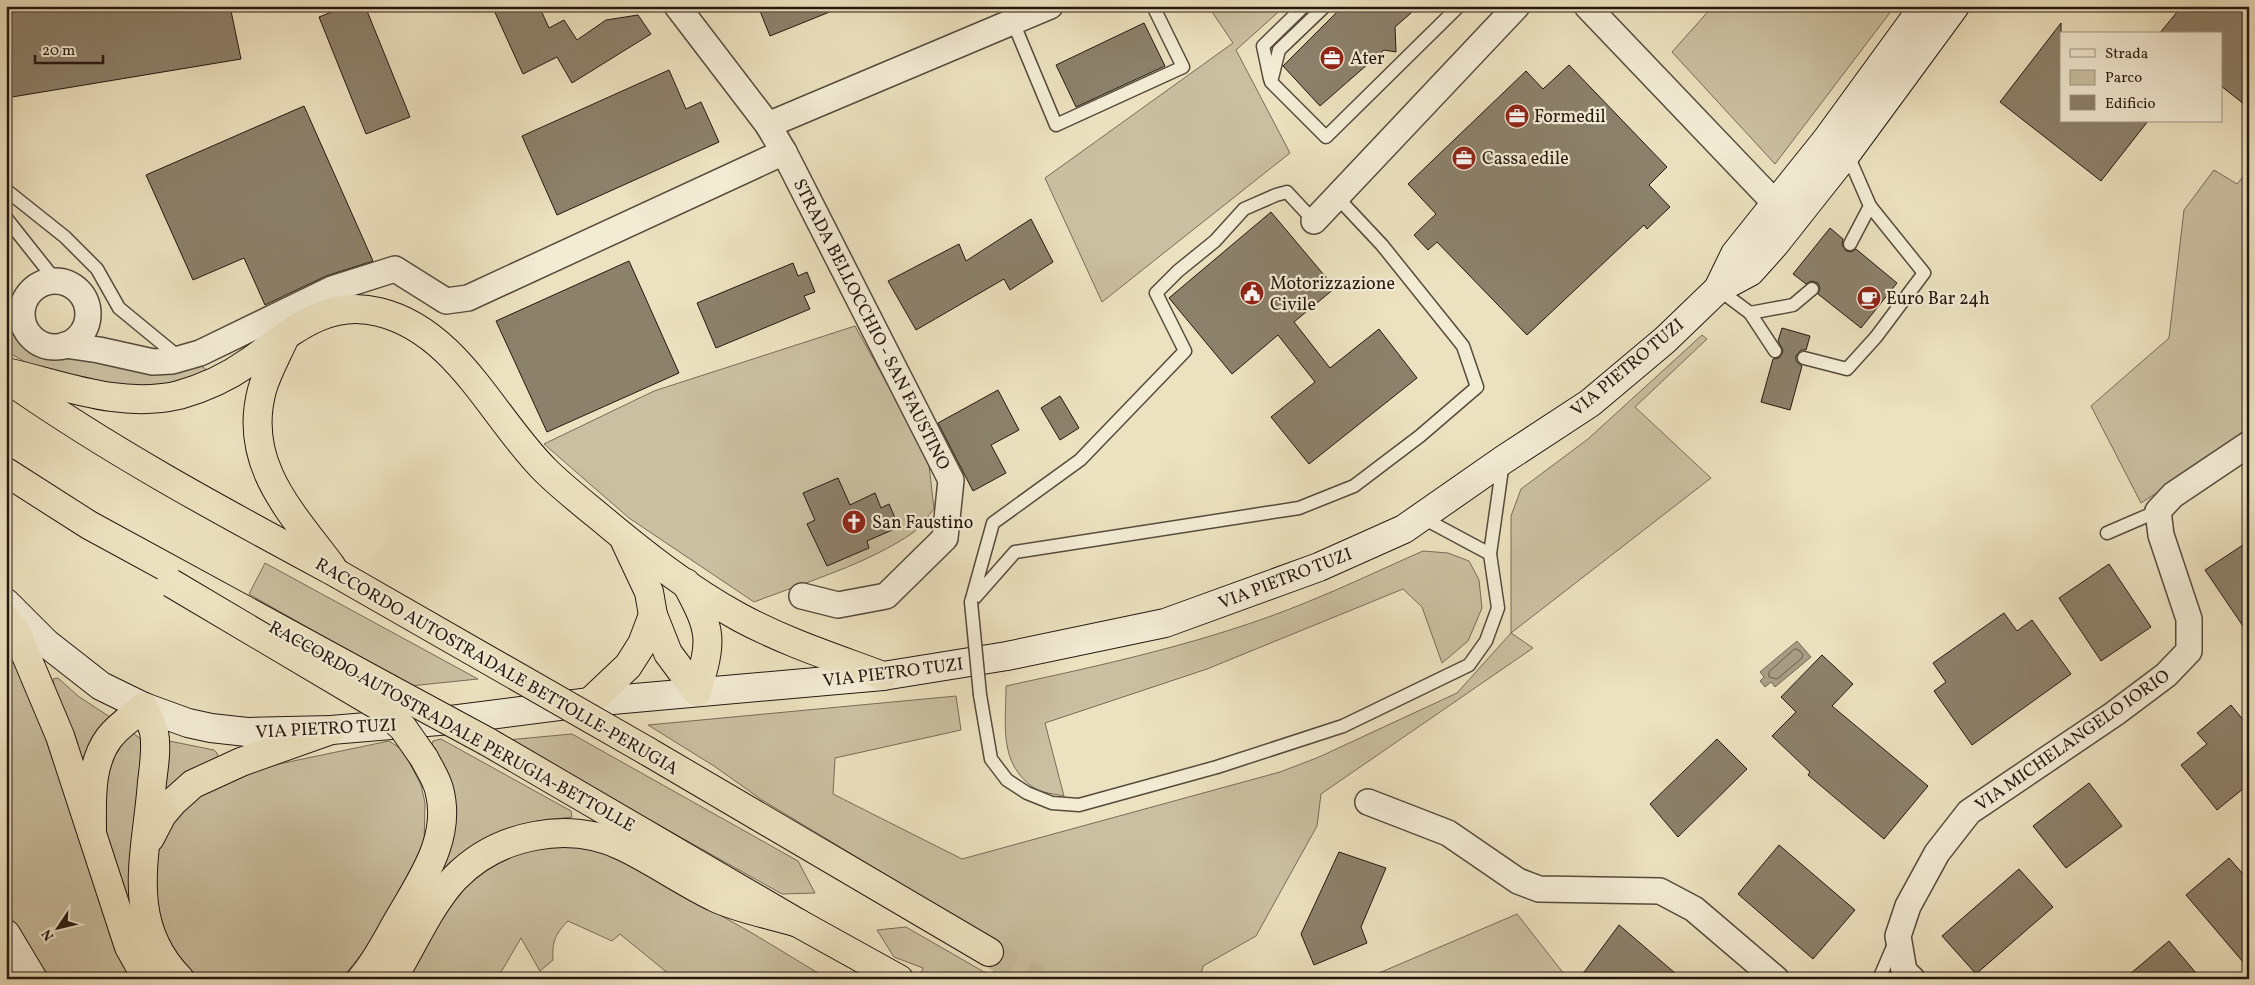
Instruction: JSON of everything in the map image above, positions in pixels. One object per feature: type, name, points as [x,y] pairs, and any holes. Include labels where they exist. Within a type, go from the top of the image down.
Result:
[{"type":"highway","points":[[6,372],[78,391],[120,399],[147,399],[179,395],[214,383],[248,362],[288,332],[310,320],[341,309],[378,311],[414,324],[441,344],[544,469],[624,537],[686,583],[740,617],[800,646],[883,676]]},
{"type":"highway","points":[[288,332],[262,390],[258,416],[258,434],[262,454],[270,478],[285,505],[338,574]]},
{"type":"highway","name":"RACCORDO AUTOSTRADALE BETTOLLE-PERUGIA","points":[[6,378],[61,416],[148,469],[338,574],[647,751],[989,952]]},
{"type":"highway","name":"RACCORDO AUTOSTRADALE PERUGIA-BETTOLLE","points":[[6,472],[89,525],[488,742],[798,923],[899,979]]},
{"type":"highway","points":[[89,525],[171,583],[382,708],[403,728],[424,758],[439,788],[442,808],[438,845],[426,873],[374,961],[361,979]]},
{"type":"highway","points":[[624,537],[649,592],[653,615],[668,653],[697,692]]},
{"type":"highway","points":[[686,583],[701,611],[709,635],[708,653],[697,692]]},
{"type":"highway","points":[[590,702],[628,666],[642,644],[653,615]]},
{"type":"highway","points":[[6,618],[17,634],[60,736],[129,947],[147,979]]},
{"type":"highway","points":[[92,833],[93,776],[101,753],[108,739],[144,707],[154,732],[155,750],[141,885],[146,918],[158,951],[180,979]]},
{"type":"highway","points":[[146,846],[162,815],[193,784],[241,762],[331,730]]},
{"type":"highway","points":[[390,979],[397,971],[440,898],[455,878],[469,866],[494,851],[520,839],[550,832],[585,835],[622,846],[715,898],[798,923]]},
{"type":"main road","name":"VIA PIETRO TUZI","points":[[1718,289],[1736,254],[1827,139],[1924,6]]},
{"type":"main road","name":"VIA PIETRO TUZI","points":[[6,603],[46,643],[101,686],[144,707],[188,723],[247,732],[331,730],[451,720],[590,702],[883,676],[1007,656],[1164,623],[1320,567],[1404,529],[1503,460],[1590,403],[1665,340],[1718,289],[1750,272],[1775,244],[1847,153],[1955,6]]},
{"type":"main road","points":[[6,934],[33,979]]},
{"type":"street","name":"STRADA BELLOCCHIO - SAN FAUSTINO","points":[[677,6],[768,125],[784,152],[951,480],[945,538],[886,596],[838,605],[802,596]]},
{"type":"street","points":[[768,125],[1050,6]]},
{"type":"street","points":[[1314,221],[1517,6]]},
{"type":"street","points":[[1587,6],[1776,204]]},
{"type":"street","points":[[65,345],[75,340],[83,332],[88,322],[86,301],[72,285],[56,281],[42,283],[14,306],[33,338],[48,346],[65,345],[131,356],[153,362],[181,359],[200,354],[332,289],[395,269],[446,301],[468,298],[784,152]]},
{"type":"street","points":[[88,311],[111,343],[131,356]]},
{"type":"street","points":[[2158,511],[2173,495],[2249,444]]},
{"type":"street","name":"VIA MICHELANGELO IORIO","points":[[1912,979],[1904,970],[1898,936],[1908,906],[1937,853],[1969,812],[2122,708],[2166,675],[2189,651],[2189,619],[2160,535],[2158,511]]},
{"type":"street","points":[[1368,802],[1448,832],[1518,881],[1539,889],[1660,891],[1694,909],[1776,979]]},
{"type":"lane","points":[[1013,22],[1056,124],[1183,67],[1153,6]]},
{"type":"lane","points":[[1304,6],[1264,46],[1271,82],[1326,137],[1459,6]]},
{"type":"lane","points":[[1271,82],[1279,50],[1325,6]]},
{"type":"lane","points":[[1804,358],[1846,369],[1876,337],[1924,273],[1870,206],[1847,153]]},
{"type":"lane","points":[[6,190],[64,237],[97,269],[119,308],[181,359]]},
{"type":"lane","points":[[1314,221],[1287,192],[1276,195],[1244,209],[1215,241],[1178,271],[1156,293],[1185,351],[1080,460],[994,523],[971,602],[980,695],[991,759],[1007,780],[1027,794],[1052,803],[1079,805],[1217,767],[1343,726],[1469,665],[1486,641],[1498,608],[1490,554],[1503,460]]},
{"type":"lane","points":[[971,602],[1015,552],[1299,508],[1354,486],[1420,436],[1477,387],[1463,346],[1382,245],[1336,196]]},
{"type":"lane","points":[[1850,244],[1870,206]]},
{"type":"lane","points":[[6,218],[56,281]]},
{"type":"lane","points":[[1718,289],[1750,313],[1775,351]]},
{"type":"lane","points":[[1750,313],[1793,306],[1812,289]]},
{"type":"lane","points":[[2107,533],[2158,511]]},
{"type":"lane","points":[[1421,517],[1490,554]]},
{"type":"lane","points":[[1879,979],[1898,936]]},
{"type":"green space","points":[[1208,6],[1285,6],[1236,50],[1290,153],[1102,302],[1045,178],[1233,43]]},
{"type":"green space","points":[[1713,6],[1895,6],[1775,164],[1672,52]]},
{"type":"green space","points":[[2214,170],[2237,184],[2249,170],[2249,433],[2141,503],[2091,406],[2169,338],[2184,210]]},
{"type":"green space","points":[[6,321],[13,325],[32,354],[110,362],[154,375],[198,363],[210,373],[160,389],[89,383],[41,371],[6,351]]},
{"type":"green space","points":[[855,326],[928,457],[934,509],[914,532],[896,543],[877,554],[815,580],[754,602],[629,518],[544,444],[654,391]]},
{"type":"green space","points":[[1702,335],[1707,339],[1635,407],[1711,478],[1511,633],[1511,516],[1521,489],[1588,439]]},
{"type":"green space","points":[[1423,551],[1448,553],[1469,561],[1479,580],[1482,608],[1468,641],[1442,663],[1422,607],[1403,589],[1207,669],[1045,723],[1064,796],[1037,790],[1022,778],[1014,767],[1006,742],[1006,686],[1195,641],[1269,617],[1320,597]]},
{"type":"green space","points":[[265,563],[478,679],[410,686],[249,594]]},
{"type":"green space","points":[[1511,633],[1533,648],[1321,794],[1317,826],[1256,936],[1203,966],[1200,979],[918,979],[923,968],[894,957],[877,930],[906,927],[991,976],[1008,948],[762,800],[714,766],[648,725],[956,696],[961,730],[835,758],[833,794],[962,859],[1280,772],[1319,757],[1457,693]]},
{"type":"green space","points":[[6,635],[14,648],[134,979],[48,979],[6,909]]},
{"type":"green space","points":[[58,678],[78,696],[113,719],[84,781],[54,686],[53,679]]},
{"type":"green space","points":[[133,733],[142,740],[143,750],[131,868],[168,979],[160,979],[146,961],[110,853],[106,829],[103,789],[116,747]]},
{"type":"green space","points":[[572,734],[798,861],[815,893],[782,894],[507,740]]},
{"type":"green space","points":[[441,739],[571,811],[572,817],[537,821],[522,825],[380,968],[448,774],[432,744],[433,741]]},
{"type":"green space","points":[[389,741],[403,750],[421,785],[425,803],[424,848],[367,947],[347,972],[338,979],[199,979],[176,954],[160,925],[155,893],[158,850],[164,832],[190,798],[250,770]]},
{"type":"green space","points":[[167,742],[214,750],[218,757],[195,769],[165,791]]},
{"type":"green space","points":[[552,843],[606,851],[752,933],[828,979],[675,979],[620,934],[612,941],[568,921],[555,939],[553,960],[540,971],[521,938],[497,979],[407,979],[449,909],[476,877],[491,865],[507,856]]},
{"type":"green space","points":[[1517,914],[1568,979],[1365,979]]},
{"type":"water","points":[[1797,641],[1811,657],[1775,687],[1771,682],[1765,687],[1760,681],[1764,677],[1760,672]]},
{"type":"building","points":[[6,6],[230,6],[241,59],[6,98]]},
{"type":"building","points":[[347,6],[365,6],[410,117],[366,134],[319,17]]},
{"type":"building","points":[[492,6],[539,6],[549,28],[564,20],[577,40],[606,20],[638,15],[651,34],[572,83],[557,57],[523,74]]},
{"type":"building","points":[[758,6],[842,6],[842,7],[770,36]]},
{"type":"building","name":"Ater","points":[[1343,6],[1419,6],[1395,27],[1396,52],[1384,50],[1320,106],[1283,66]]},
{"type":"building","points":[[2182,6],[2249,6],[2249,108],[2222,87],[2222,32],[2161,32]]},
{"type":"building","points":[[1144,23],[1165,66],[1076,107],[1056,65]]},
{"type":"building","points":[[2061,23],[2060,122],[2147,122],[2101,181],[2000,102]]},
{"type":"building","points":[[1569,65],[1667,167],[1649,185],[1670,207],[1647,229],[1644,225],[1527,335],[1437,242],[1428,250],[1414,235],[1436,214],[1408,184],[1526,71],[1543,89]]},
{"type":"building","points":[[669,70],[686,109],[701,102],[719,142],[557,215],[522,136]]},
{"type":"building","points":[[304,106],[373,261],[326,276],[265,305],[244,258],[193,280],[146,175]]},
{"type":"building","points":[[1271,212],[1335,288],[1294,322],[1330,368],[1379,329],[1417,378],[1309,464],[1271,417],[1315,382],[1278,335],[1232,374],[1169,298]]},
{"type":"building","points":[[1031,219],[1053,262],[1010,290],[1004,279],[916,330],[888,281],[959,244],[966,261]]},
{"type":"building","points":[[1830,228],[1843,239],[1842,245],[1846,251],[1851,252],[1856,249],[1897,283],[1861,328],[1818,294],[1820,288],[1818,283],[1811,281],[1806,284],[1793,274]]},
{"type":"building","points":[[629,261],[679,373],[547,432],[496,321]]},
{"type":"building","points":[[793,263],[798,276],[807,272],[815,292],[804,296],[810,309],[716,348],[697,303]]},
{"type":"building","points":[[1782,328],[1810,336],[1806,350],[1801,350],[1796,356],[1796,361],[1802,366],[1790,410],[1761,402],[1773,359],[1779,358],[1782,354],[1783,350],[1778,341]]},
{"type":"building","points":[[998,390],[1019,430],[991,445],[1006,473],[973,491],[938,423]]},
{"type":"building","points":[[1060,396],[1079,428],[1060,440],[1041,408]]},
{"type":"building","name":"San Faustino","points":[[838,478],[850,505],[875,493],[881,508],[889,504],[899,527],[867,541],[869,548],[827,566],[807,524],[815,520],[803,493]]},
{"type":"building","points":[[2249,541],[2249,635],[2205,570]]},
{"type":"building","points":[[2109,564],[2151,627],[2101,661],[2059,598]]},
{"type":"building","points":[[2004,613],[2017,631],[2032,620],[2071,674],[1972,745],[1934,691],[1946,682],[1933,663]]},
{"type":"building","points":[[1822,655],[1853,684],[1832,706],[1928,786],[1884,839],[1808,775],[1810,772],[1772,736],[1796,712],[1781,697]]},
{"type":"building","points":[[2231,705],[2249,727],[2249,784],[2217,810],[2181,765],[2207,744],[2197,733]]},
{"type":"building","points":[[1717,739],[1747,769],[1678,837],[1650,804]]},
{"type":"building","points":[[2089,783],[2122,826],[2066,868],[2033,826]]},
{"type":"building","points":[[1779,845],[1855,910],[1813,959],[1738,894]]},
{"type":"building","points":[[1339,852],[1386,868],[1361,927],[1367,943],[1314,965],[1301,934]]},
{"type":"building","points":[[2229,858],[2249,881],[2249,969],[2186,895]]},
{"type":"building","points":[[2019,869],[2053,907],[1976,974],[1942,936]]},
{"type":"building","points":[[1619,925],[1682,979],[1579,979]]},
{"type":"building","points":[[2169,941],[2201,979],[2124,979]]},
{"type":"tunnel","points":[[989,952],[1036,979]]},
{"type":"place","name":"Ater","points":[[1332,58]]},
{"type":"place","name":"Formedil","points":[[1517,116]]},
{"type":"place","name":"Cassa edile","points":[[1464,158]]},
{"type":"place","name":"Motorizzazione Civile","points":[[1252,293]]},
{"type":"place","name":"Euro Bar 24h","points":[[1869,298]]},
{"type":"place","name":"San Faustino","points":[[854,522]]}]
